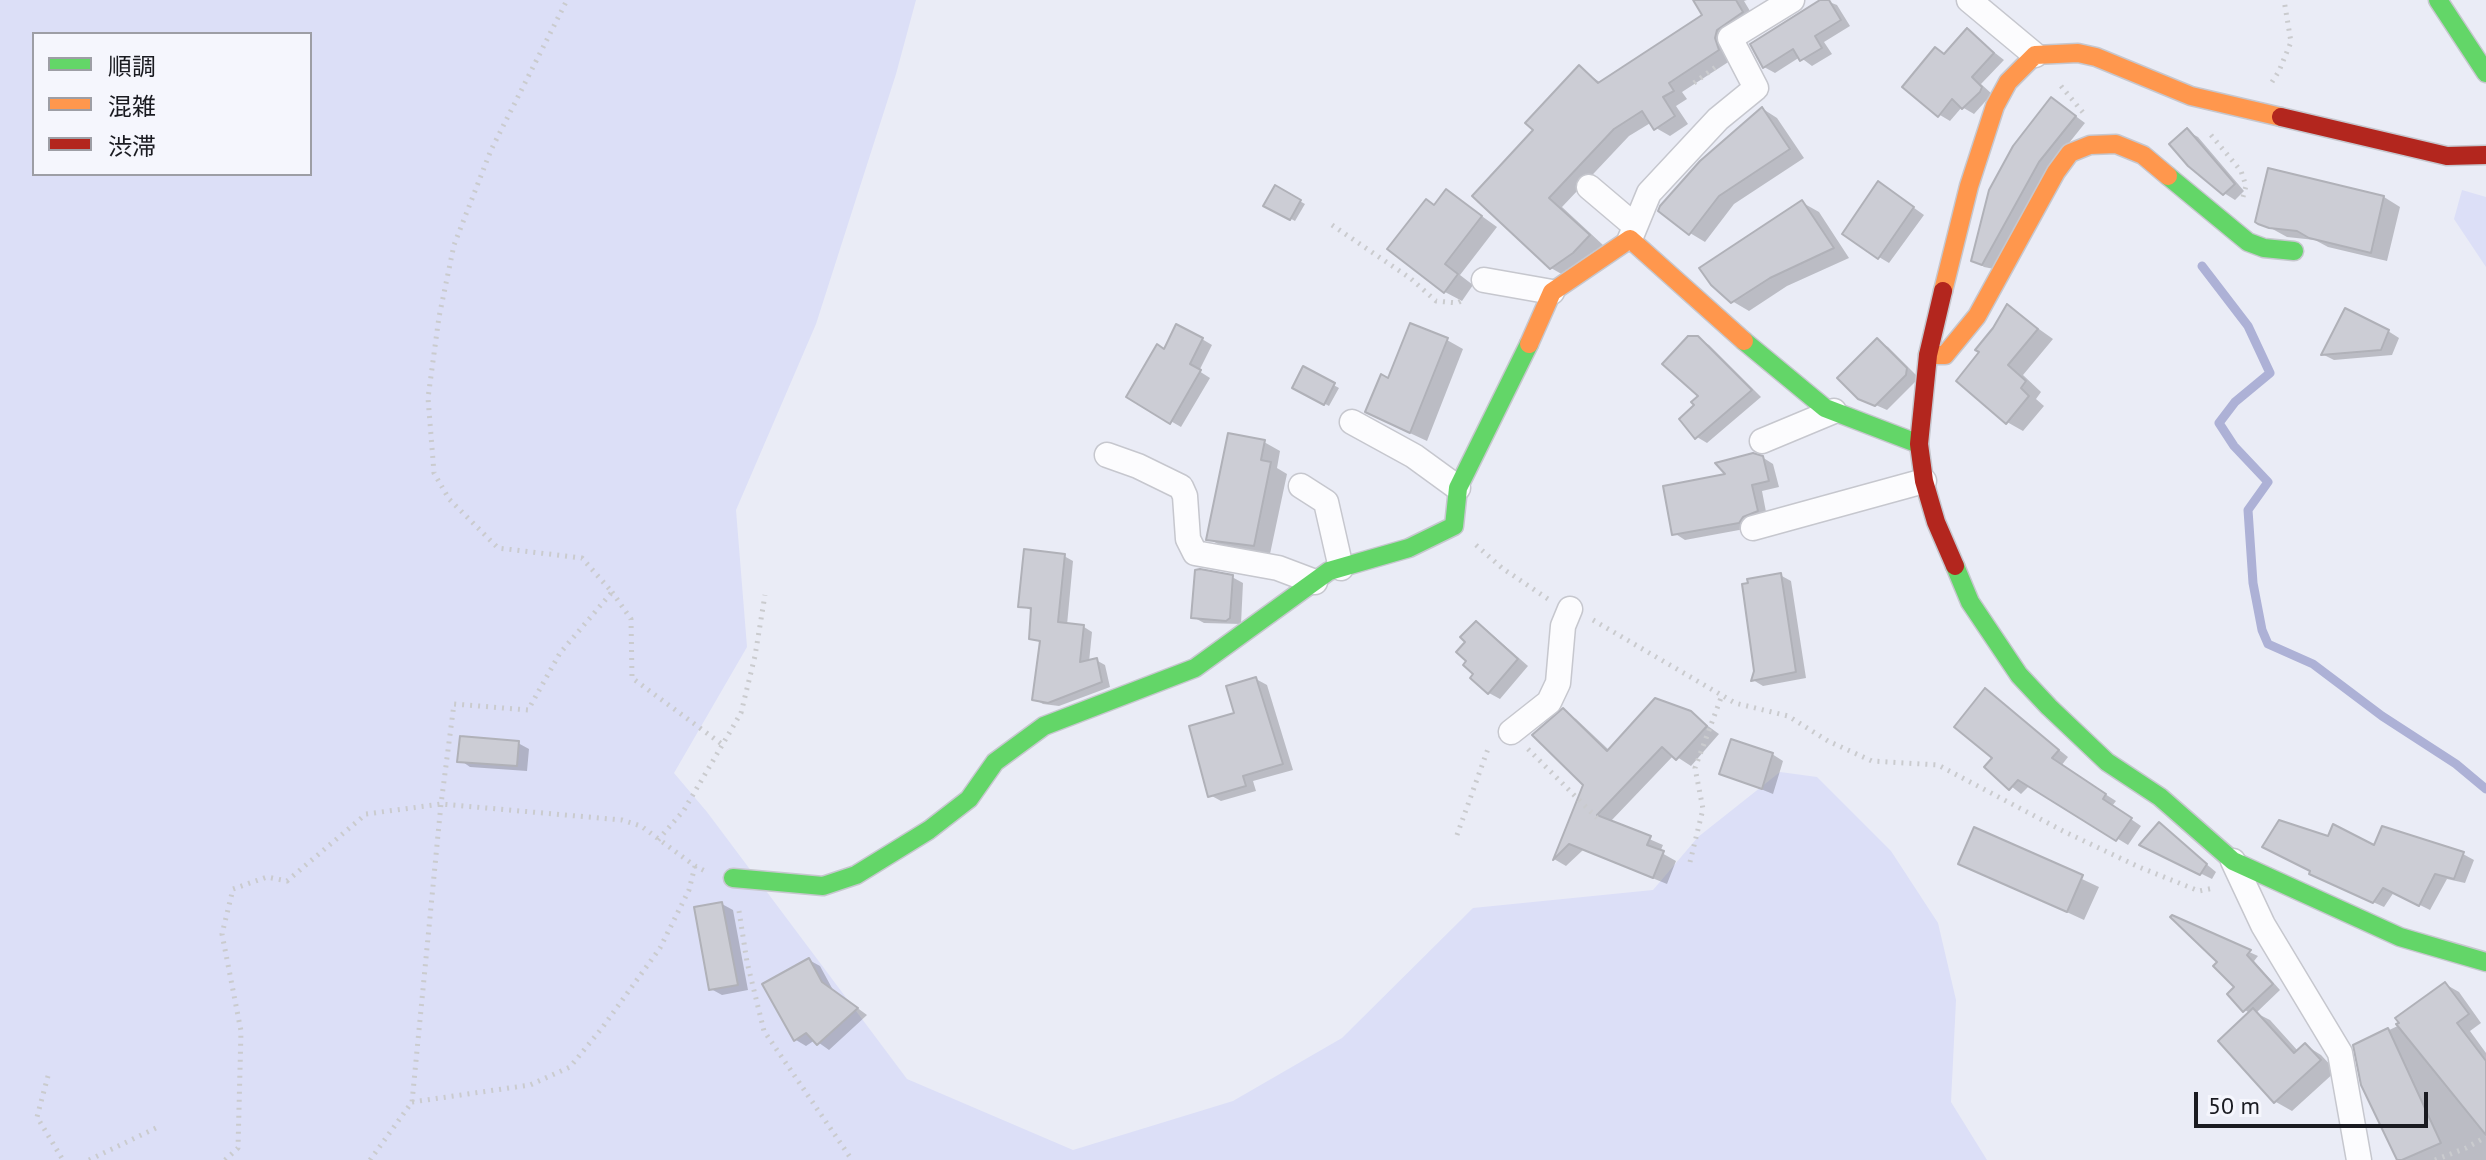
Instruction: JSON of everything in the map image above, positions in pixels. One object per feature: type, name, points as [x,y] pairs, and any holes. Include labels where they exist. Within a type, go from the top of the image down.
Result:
[{"type":"street","points":[[733,878],[823,886],[856,875],[929,830],[969,799],[995,762],[1044,726],[1195,668],[1329,571],[1409,548],[1454,526],[1458,488],[1512,383],[1552,292],[1632,233],[1649,193],[1718,119],[1756,88],[1730,38],[1792,0]]},
{"type":"street","points":[[1969,0],[2035,55]]},
{"type":"street","points":[[2438,0],[2486,73]]},
{"type":"street","points":[[2359,1160],[2340,1053],[2263,925],[2237,872],[2160,797],[2107,762],[2049,707],[2019,675],[1970,602],[1941,535],[1924,481],[1919,444],[1928,355],[1969,186],[1995,106],[2008,82],[2035,55],[2078,53],[2096,57],[2191,96],[2447,156],[2486,155]]},
{"type":"street","points":[[1928,355],[1945,355],[1977,316],[2032,213],[2070,153],[2090,145],[2116,144],[2143,155],[2248,242],[2264,248],[2294,251]]},
{"type":"street","points":[[1589,187],[1632,233],[1776,370],[1825,408],[1919,444]]},
{"type":"street","points":[[1484,280],[1552,292]]},
{"type":"street","points":[[1762,441],[1834,411]]},
{"type":"street","points":[[1352,422],[1414,456],[1458,488]]},
{"type":"street","points":[[1107,455],[1181,487],[1185,496],[1188,539],[1195,553],[1278,568],[1315,582]]},
{"type":"street","points":[[1753,528],[1924,481]]},
{"type":"street","points":[[1301,486],[1326,502],[1341,568]]},
{"type":"street","points":[[1511,732],[1549,702],[1558,683],[1563,626],[1570,609]]},
{"type":"street","points":[[2237,872],[2400,937],[2486,962]]},
{"type":"path","points":[[567,0],[491,150],[454,245],[439,317],[428,398],[434,473],[449,499],[498,548],[582,558],[631,619],[632,678],[723,745]]},
{"type":"path","points":[[2253,109],[2279,71],[2291,42],[2284,0]]},
{"type":"path","points":[[2035,55],[2108,144]]},
{"type":"path","points":[[2191,96],[2203,126],[2241,171],[2246,186],[2242,201],[2223,224]]},
{"type":"path","points":[[1332,225],[1410,278],[1436,301],[1457,303],[1476,292],[1484,280]]},
{"type":"path","points":[[1454,526],[1502,568],[1549,600],[1735,703],[1788,716],[1828,741],[1872,761],[1938,765],[2063,831],[2199,891],[2237,872]]},
{"type":"path","points":[[370,1160],[412,1102],[441,804],[454,704],[528,710],[560,653],[612,592]]},
{"type":"path","points":[[658,840],[684,810],[741,713],[765,595]]},
{"type":"path","points":[[1690,862],[1703,809],[1695,768],[1722,695]]},
{"type":"path","points":[[1457,835],[1497,725],[1511,732],[1597,818]]},
{"type":"path","points":[[225,1160],[238,1148],[241,1031],[222,934],[233,889],[267,877],[287,881],[366,814],[441,804],[622,820],[641,826],[695,866],[733,878],[747,962],[764,1031],[852,1160]]},
{"type":"path","points":[[412,1102],[530,1085],[570,1067],[660,948],[689,890],[695,866]]},
{"type":"path","points":[[48,1076],[37,1117],[63,1160]]},
{"type":"path","points":[[89,1160],[156,1128]]},
{"type":"path","points":[[2435,1160],[2486,1137]]},
{"type":"shaded area","points":[[0,0],[916,0],[896,74],[816,324],[736,510],[747,647],[674,773],[707,812],[907,1079],[1073,1150],[1233,1101],[1342,1038],[1473,908],[1653,890],[1698,837],[1780,772],[1817,777],[1891,851],[1938,923],[1956,1000],[1951,1102],[1987,1160],[0,1160]]},
{"type":"shaded area","points":[[2462,190],[2486,197],[2486,267],[2454,219]]},
{"type":"building","points":[[1693,0],[1736,0],[1743,12],[1717,30],[1715,38],[1719,50],[1669,83],[1674,91],[1663,97],[1675,116],[1654,130],[1642,111],[1614,129],[1549,198],[1590,235],[1573,253],[1550,269],[1472,196],[1533,130],[1525,123],[1579,65],[1598,83],[1702,15]]},
{"type":"building","points":[[1820,0],[1829,0],[1841,20],[1815,36],[1822,48],[1800,61],[1793,49],[1763,68],[1750,44]]},
{"type":"building","points":[[1967,28],[1994,53],[1972,77],[1982,87],[1980,92],[1962,109],[1952,99],[1938,117],[1902,87],[1935,47],[1944,54]]},
{"type":"building","points":[[2051,97],[2076,116],[2039,162],[1982,265],[1971,261],[1989,190],[2013,146]]},
{"type":"building","points":[[1762,107],[1790,149],[1719,196],[1689,235],[1658,211],[1660,206],[1700,161]]},
{"type":"building","points":[[2187,128],[2235,184],[2223,195],[2188,166],[2169,144]]},
{"type":"building","points":[[2268,168],[2384,196],[2371,253],[2255,222]]},
{"type":"building","points":[[1878,181],[1914,207],[1878,259],[1842,234]]},
{"type":"building","points":[[1275,185],[1301,200],[1290,220],[1263,206]]},
{"type":"building","points":[[1446,189],[1482,216],[1445,264],[1458,274],[1444,293],[1387,249],[1426,199],[1434,205]]},
{"type":"building","points":[[1802,200],[1834,248],[1770,278],[1731,303],[1711,285],[1699,268]]},
{"type":"building","points":[[2007,304],[2038,329],[2008,365],[2026,381],[2021,388],[2029,396],[2006,424],[1956,381],[1979,352],[1975,350]]},
{"type":"building","points":[[2345,308],[2389,330],[2381,350],[2321,355]]},
{"type":"building","points":[[1410,323],[1448,338],[1410,433],[1365,412],[1381,374],[1388,378]]},
{"type":"building","points":[[1176,324],[1203,338],[1190,364],[1201,370],[1170,424],[1126,397],[1157,344],[1164,349]]},
{"type":"building","points":[[1688,336],[1698,336],[1752,390],[1695,439],[1679,419],[1694,405],[1691,402],[1698,396],[1662,364]]},
{"type":"building","points":[[1877,338],[1907,368],[1906,375],[1875,406],[1858,399],[1837,378]]},
{"type":"building","points":[[1303,366],[1335,383],[1324,405],[1292,388]]},
{"type":"building","points":[[1228,433],[1265,440],[1261,460],[1271,462],[1254,546],[1206,540]]},
{"type":"building","points":[[1753,453],[1763,456],[1769,481],[1752,485],[1758,511],[1743,517],[1739,523],[1672,535],[1663,486],[1725,474],[1715,463]]},
{"type":"building","points":[[1024,549],[1065,554],[1058,622],[1084,625],[1080,662],[1097,658],[1102,682],[1048,703],[1032,700],[1040,641],[1029,639],[1031,608],[1018,607]]},
{"type":"building","points":[[1195,570],[1233,575],[1230,618],[1226,621],[1191,618]]},
{"type":"building","points":[[1781,573],[1796,672],[1751,681],[1754,671],[1742,584],[1748,583],[1747,579]]},
{"type":"building","points":[[1476,621],[1518,659],[1488,694],[1470,678],[1473,674],[1463,665],[1466,661],[1456,652],[1465,642],[1460,637]]},
{"type":"building","points":[[1256,677],[1283,764],[1243,776],[1246,786],[1208,797],[1189,726],[1234,713],[1226,686]]},
{"type":"building","points":[[1985,688],[2059,750],[2052,758],[2106,794],[2103,799],[2132,818],[2116,841],[2018,780],[2009,790],[1984,767],[1992,758],[1954,727]]},
{"type":"building","points":[[1655,698],[1691,711],[1707,726],[1676,760],[1662,747],[1597,815],[1651,836],[1647,845],[1664,851],[1653,878],[1569,844],[1553,860],[1583,785],[1532,735],[1563,708],[1607,751]]},
{"type":"building","points":[[460,736],[519,741],[517,766],[457,762]]},
{"type":"building","points":[[1731,739],[1773,753],[1762,789],[1719,774]]},
{"type":"building","points":[[2279,820],[2328,836],[2333,824],[2374,845],[2382,826],[2464,852],[2454,879],[2435,874],[2419,906],[2383,888],[2373,903],[2309,874],[2310,871],[2262,847]]},
{"type":"building","points":[[2159,822],[2207,864],[2200,875],[2139,845]]},
{"type":"building","points":[[1974,827],[2083,875],[2067,912],[1958,864]]},
{"type":"building","points":[[722,902],[738,985],[709,990],[694,907]]},
{"type":"building","points":[[2172,915],[2251,950],[2247,955],[2273,984],[2243,1012],[2227,994],[2234,987],[2213,966],[2217,962],[2170,917]]},
{"type":"building","points":[[809,958],[822,982],[858,1008],[817,1045],[806,1033],[794,1041],[762,984]]},
{"type":"building","points":[[2445,982],[2469,1014],[2457,1023],[2486,1061],[2486,1135],[2396,1024],[2399,1023],[2395,1018]]},
{"type":"building","points":[[2253,1008],[2294,1053],[2305,1043],[2321,1060],[2274,1103],[2218,1041]]},
{"type":"building","points":[[2388,1028],[2441,1143],[2402,1160],[2397,1160],[2361,1085],[2353,1045]]},
{"type":"waterway","points":[[2202,266],[2248,326],[2270,373],[2235,402],[2219,423],[2234,446],[2268,482],[2248,510],[2253,583],[2262,630],[2268,644],[2313,664],[2382,716],[2456,764],[2486,789]]},
{"type":"traffic: fast","points":[[2438,0],[2486,73]]},
{"type":"traffic: fast","points":[[2168,176],[2248,242],[2264,248],[2294,251]]},
{"type":"traffic: fast","points":[[1744,341],[1825,408],[1919,444]]},
{"type":"traffic: fast","points":[[733,878],[823,886],[856,875],[929,830],[969,799],[995,762],[1044,726],[1195,668],[1329,571],[1409,548],[1454,526],[1458,488],[1529,344]]},
{"type":"traffic: fast","points":[[1955,566],[1970,602],[2019,675],[2049,707],[2107,762],[2160,797],[2233,861],[2400,937],[2486,962]]},
{"type":"traffic: slow","points":[[1943,291],[1969,186],[1995,106],[2008,82],[2035,55],[2078,53],[2096,57],[2191,96],[2281,117]]},
{"type":"traffic: slow","points":[[1928,355],[1945,355],[1977,316],[2056,172],[2070,153],[2090,145],[2116,144],[2143,155],[2168,176]]},
{"type":"traffic: slow","points":[[1529,344],[1552,292],[1630,239],[1744,341]]},
{"type":"traffic: jam","points":[[2281,117],[2447,156],[2486,155]]},
{"type":"traffic: jam","points":[[1943,291],[1928,355],[1919,444],[1924,481],[1936,522],[1955,566]]}]
